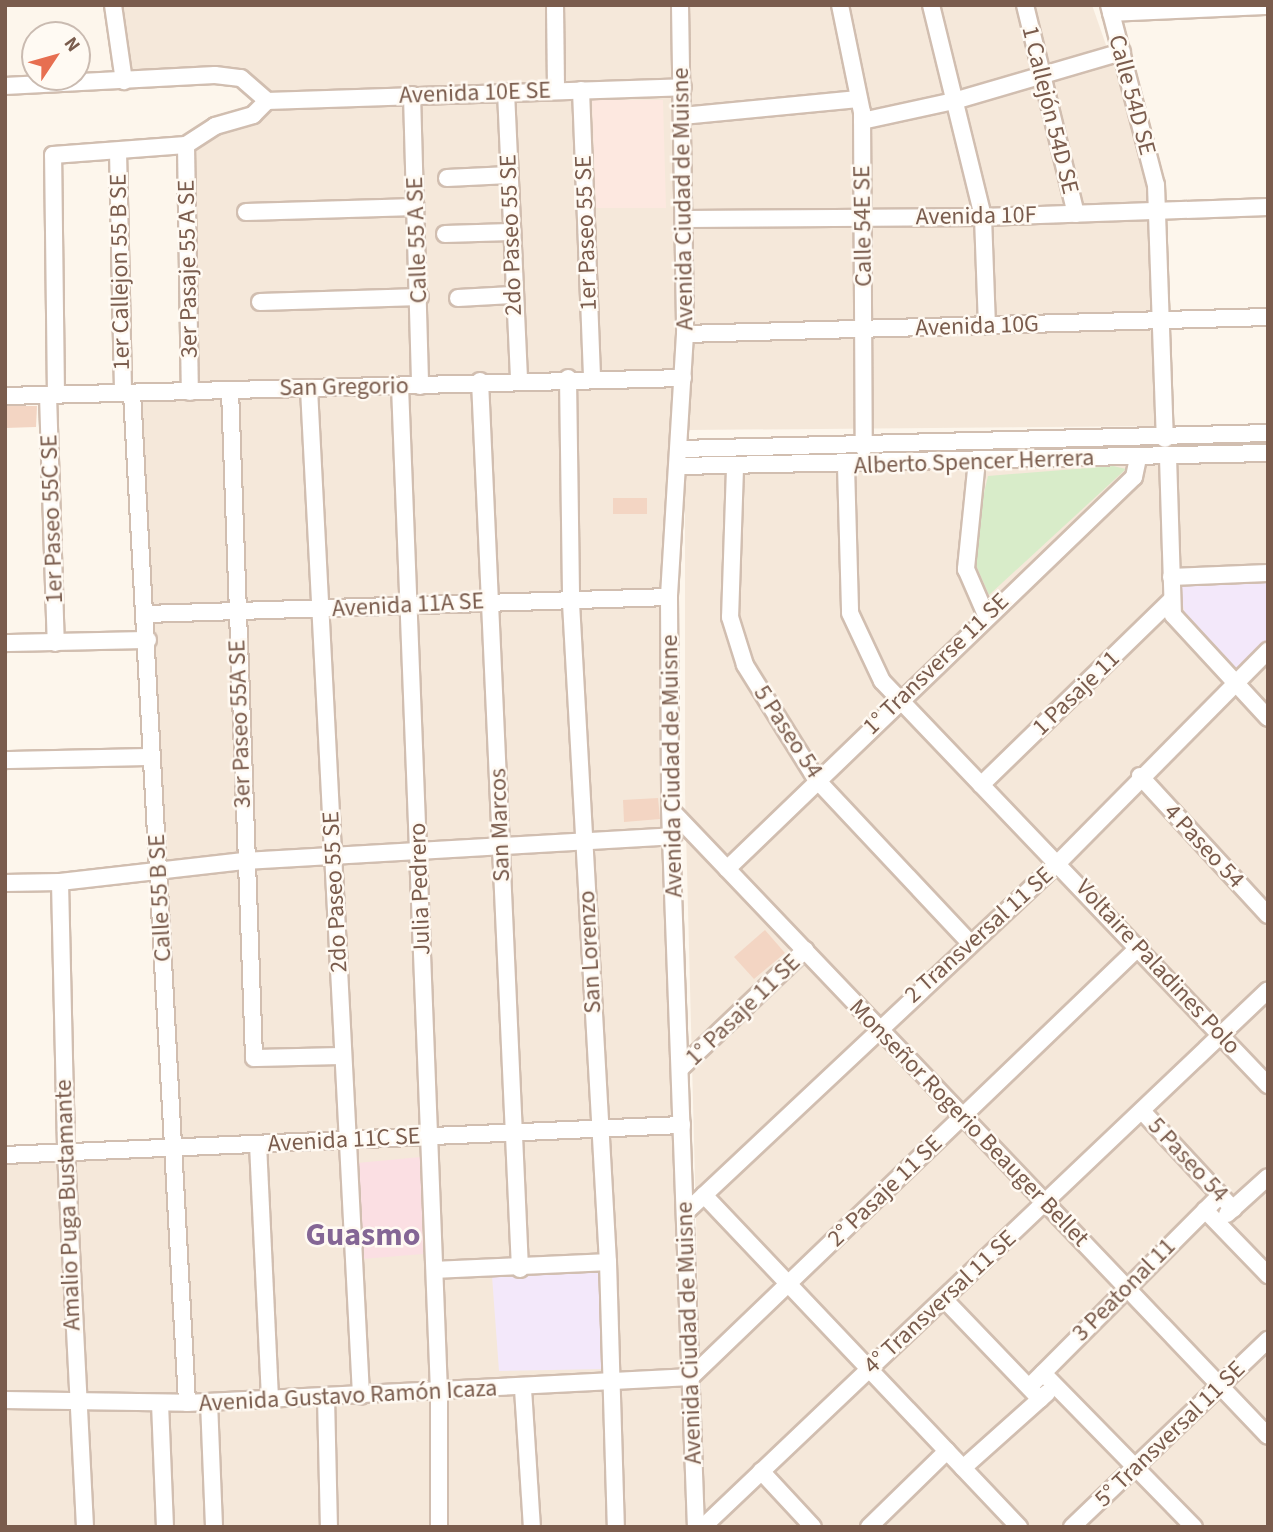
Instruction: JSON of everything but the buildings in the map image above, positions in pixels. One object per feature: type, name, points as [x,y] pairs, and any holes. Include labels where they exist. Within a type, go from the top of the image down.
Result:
[{"type":"street","points":[[113,5],[124,81]]},
{"type":"street","points":[[555,5],[556,91]]},
{"type":"street","name":"Avenida Ciudad de Muisne","points":[[680,5],[685,334],[680,458],[669,597],[670,809],[696,1527]]},
{"type":"street","name":"Calle 54E SE","points":[[840,5],[862,121],[864,449]]},
{"type":"street","points":[[931,5],[983,217],[987,326]]},
{"type":"street","name":"1 Callejón 54D SE","points":[[1025,5],[1076,214]]},
{"type":"street","points":[[1110,9],[1268,6]]},
{"type":"street","name":"Calle 54D SE","points":[[1110,9],[1156,184],[1165,439]]},
{"type":"street","points":[[862,121],[954,101],[1122,52]]},
{"type":"street","points":[[5,86],[241,78],[267,101],[253,116],[215,126],[186,145],[118,151]]},
{"type":"street","name":"Avenida 10E SE","points":[[267,101],[682,87]]},
{"type":"street","name":"1er Paseo 55 SE","points":[[581,90],[592,377]]},
{"type":"street","name":"2do Paseo 55 SE","points":[[506,92],[512,295],[519,378]]},
{"type":"street","name":"Calle 55 A SE","points":[[412,95],[420,297],[420,386]]},
{"type":"street","points":[[682,116],[858,99]]},
{"type":"street","name":"3er Pasaje 55 A SE","points":[[186,145],[190,392]]},
{"type":"street","name":"1er Paseo 55C SE","points":[[56,643],[52,395],[53,155],[118,151]]},
{"type":"street","name":"1er Callejon 55 B SE","points":[[118,151],[127,393]]},
{"type":"street","points":[[446,178],[509,175]]},
{"type":"street","points":[[246,212],[416,207]]},
{"type":"street","name":"Avenida 10F","points":[[685,219],[983,217],[1268,207]]},
{"type":"street","points":[[445,234],[511,232]]},
{"type":"street","points":[[458,298],[512,295]]},
{"type":"street","points":[[260,302],[420,297]]},
{"type":"street","name":"Avenida 10G","points":[[685,334],[1268,317]]},
{"type":"street","name":"San Gregorio","points":[[5,396],[420,386],[519,378],[683,378]]},
{"type":"street","name":"San Lorenzo","points":[[568,378],[571,603],[608,1262],[616,1527]]},
{"type":"street","name":"San Marcos","points":[[480,381],[520,1269]]},
{"type":"street","name":"Julia Pedrero","points":[[400,386],[405,608],[435,1270],[439,1392],[439,1527]]},
{"type":"street","name":"2do Paseo 55 SE","points":[[309,388],[361,1396]]},
{"type":"street","name":"3er Paseo 55A SE","points":[[230,390],[244,860],[254,1058],[343,1056]]},
{"type":"street","name":"Calle 55 B SE","points":[[127,393],[148,640],[151,757],[187,1403]]},
{"type":"street","name":"Alberto Spencer Herrera","points":[[680,458],[1268,433]]},
{"type":"street","name":"Alberto Spencer Herrera","points":[[680,458],[735,468],[1268,453]]},
{"type":"street","points":[[1168,457],[1171,600],[1176,620],[1268,718]]},
{"type":"street","name":"1° Transverse 11 SE","points":[[727,869],[816,779],[1133,477],[1138,458]]},
{"type":"street","name":"Voltaire Paladines Polo","points":[[846,466],[850,613],[882,681],[898,701],[1059,861],[1268,1084]]},
{"type":"street","name":"5 Paseo 54","points":[[735,468],[730,617],[736,642],[816,779],[970,943]]},
{"type":"street","points":[[976,470],[966,569],[986,615]]},
{"type":"street","points":[[1171,577],[1268,573]]},
{"type":"street","name":"Avenida 11A SE","points":[[146,614],[236,614],[405,608],[491,601],[571,603],[669,597]]},
{"type":"street","name":"1 Pasaje 11","points":[[981,785],[1171,600]]},
{"type":"street","points":[[5,643],[148,640]]},
{"type":"street","name":"2 Transversal 11 SE","points":[[685,1213],[878,1027],[1059,861],[1140,776],[1268,651]]},
{"type":"street","points":[[5,760],[151,757]]},
{"type":"street","name":"4 Paseo 54","points":[[1140,776],[1268,915]]},
{"type":"street","name":"Monseñor Rogerio Beauger Bellet","points":[[670,809],[1268,1436]]},
{"type":"street","points":[[5,883],[60,882],[244,860],[673,836]]},
{"type":"street","name":"Amalio Puga Bustamante","points":[[60,882],[65,1152],[75,1397],[85,1527]]},
{"type":"street","name":"2° Pasaje 11 SE","points":[[691,1377],[1140,946]]},
{"type":"street","name":"1° Pasaje 11 SE","points":[[680,1069],[805,950]]},
{"type":"street","name":"4° Transversal 11 SE","points":[[703,1527],[1268,990]]},
{"type":"street","name":"5 Paseo 54","points":[[1142,1111],[1233,1209]]},
{"type":"street","name":"Avenida 11C SE","points":[[5,1155],[682,1125]]},
{"type":"street","points":[[258,1144],[270,1399]]},
{"type":"street","points":[[1218,1223],[1268,1177]]},
{"type":"street","points":[[704,1195],[1018,1527]]},
{"type":"street","name":"3 Peatonal 11","points":[[963,1468],[1035,1393],[1043,1373],[1124,1286],[1220,1195]]},
{"type":"street","name":"5 Paseo 54","points":[[1205,1210],[1268,1275]]},
{"type":"street","points":[[435,1270],[520,1269],[608,1262]]},
{"type":"street","points":[[944,1299],[1035,1393]]},
{"type":"street","name":"5° Transversal 11 SE","points":[[1072,1527],[1268,1340]]},
{"type":"street","points":[[1043,1373],[1194,1527]]},
{"type":"street","name":"Avenida Gustavo Ramón Icaza","points":[[5,1400],[75,1397],[187,1403],[523,1389],[611,1380],[691,1377]]},
{"type":"street","name":"3 Peatonal 11","points":[[1035,1393],[1055,1386]]},
{"type":"street","points":[[523,1389],[532,1527]]},
{"type":"street","points":[[326,1397],[330,1527]]},
{"type":"street","points":[[160,1402],[165,1527]]},
{"type":"street","points":[[209,1402],[214,1527]]},
{"type":"street","points":[[869,1527],[947,1451]]},
{"type":"street","points":[[761,1471],[813,1527]]},
{"type":"shaded area","points":[[118,5],[678,5],[679,83],[269,98],[242,74],[127,75]]},
{"type":"shaded area","points":[[685,5],[1092,5],[1155,185],[1163,426],[689,430]]},
{"type":"shaded area","points":[[675,95],[680,373],[194,385],[193,148],[222,129],[270,107]]},
{"type":"shaded area","points":[[592,100],[663,100],[666,208],[596,208]]},
{"type":"shaded area","points":[[679,386],[666,594],[679,1122],[177,1139],[140,401]]},
{"type":"shaded area","points":[[1268,455],[1268,1527],[704,1527],[685,793],[685,463]]},
{"type":"shaded area","points":[[1268,577],[1268,641],[1236,671],[1186,620],[1178,581]]},
{"type":"shaded area","points":[[679,1129],[690,1527],[5,1527],[5,1162]]},
{"type":"shaded area","points":[[421,1157],[423,1254],[362,1259],[357,1163]]},
{"type":"shaded area","points":[[603,1272],[606,1369],[499,1371],[492,1276]]},
{"type":"green space","points":[[1113,466],[1126,469],[989,595],[975,563],[973,539],[988,476]]},
{"type":"district","name":"Guasmo","points":[[363,1235]]}]
